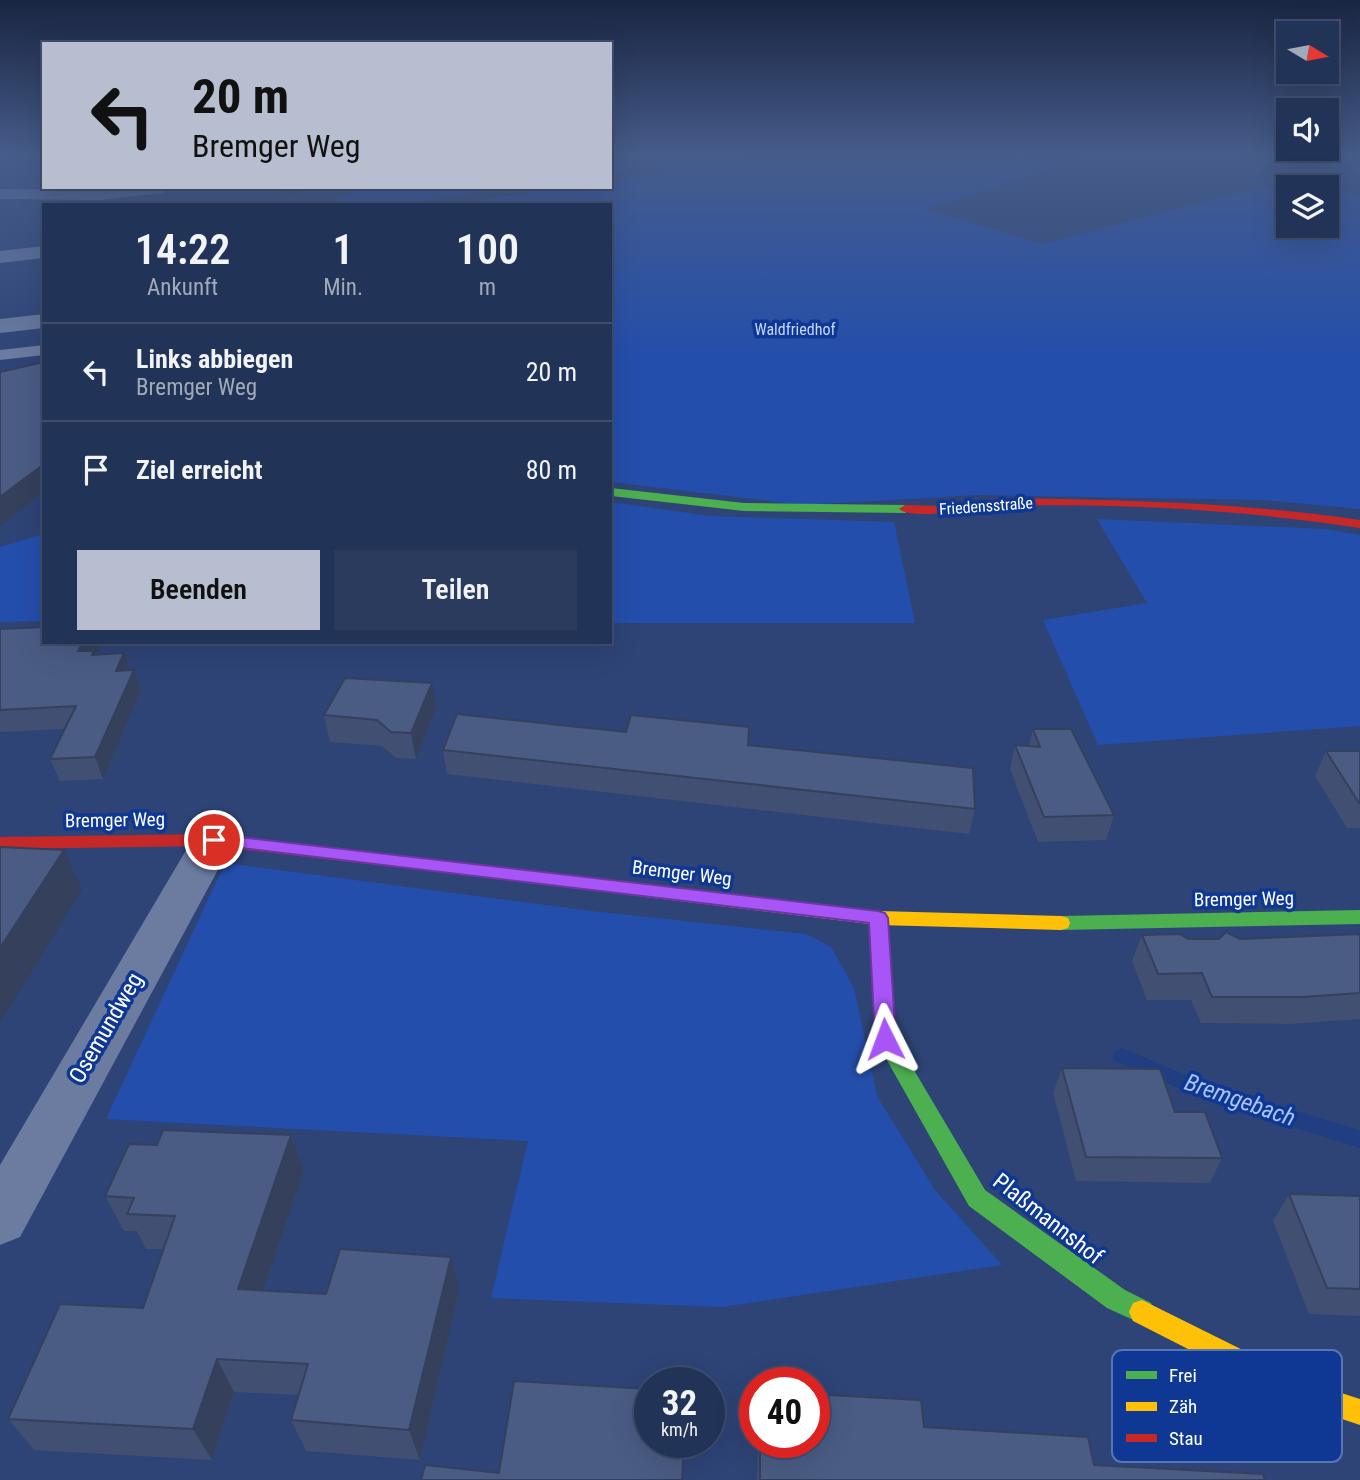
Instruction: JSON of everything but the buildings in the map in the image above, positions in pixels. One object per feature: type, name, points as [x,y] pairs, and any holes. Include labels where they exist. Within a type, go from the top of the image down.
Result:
[{"type":"street","points":[[0,257],[42,252]]},
{"type":"street","points":[[0,326],[42,321]]},
{"type":"street","name":"Friedensstraße","points":[[612,492],[744,507],[941,510],[1001,502],[1147,504],[1308,516],[1360,524]]},
{"type":"street","name":"Bremger Weg","points":[[0,843],[214,840],[878,918],[1025,924],[1360,917]]},
{"type":"street","name":"Osemundweg","points":[[0,1218],[214,840]]},
{"type":"street","name":"Plaßmannshof","points":[[878,918],[885,1039],[977,1198],[1116,1299],[1216,1350]]},
{"type":"street","name":"Plaßmannshof","points":[[1342,1406],[1360,1412]]},
{"type":"lane","points":[[0,355],[42,350]]},
{"type":"green space","name":"Waldfriedhof","points":[[612,223],[973,223],[1042,244],[1122,223],[1276,223],[1276,238],[1339,238],[1339,223],[1360,223],[1360,509],[1264,500],[977,495],[804,505],[612,482]]},
{"type":"green space","points":[[612,502],[710,516],[894,522],[915,623],[612,623]]},
{"type":"green space","points":[[1097,519],[1325,529],[1360,535],[1360,726],[1098,745],[1043,620],[1147,603]]},
{"type":"green space","points":[[42,535],[42,621],[0,622],[0,547]]},
{"type":"green space","points":[[225,863],[591,911],[806,934],[831,947],[854,988],[877,1096],[935,1190],[1002,1265],[722,1307],[491,1298],[528,1141],[106,1119]]},
{"type":"waterway","name":"Bremgebach","points":[[1122,1056],[1211,1094],[1360,1139]]},
{"type":"traffic: fast","points":[[612,492],[744,507],[905,509]]},
{"type":"traffic: fast","points":[[1061,923],[1360,917]]},
{"type":"traffic: fast","points":[[878,918],[885,1039],[977,1198],[1116,1299],[1142,1312]]},
{"type":"traffic: slow","points":[[490,872],[878,918],[1061,923]]},
{"type":"traffic: slow","points":[[1142,1312],[1217,1350]]},
{"type":"traffic: slow","points":[[1342,1406],[1360,1412]]},
{"type":"traffic: jam","points":[[905,509],[941,510],[1001,502],[1147,504],[1308,516],[1360,524]]},
{"type":"traffic: jam","points":[[0,843],[213,840],[490,872]]},
{"type":"route","points":[[214,840],[878,918],[885,1039]]}]
